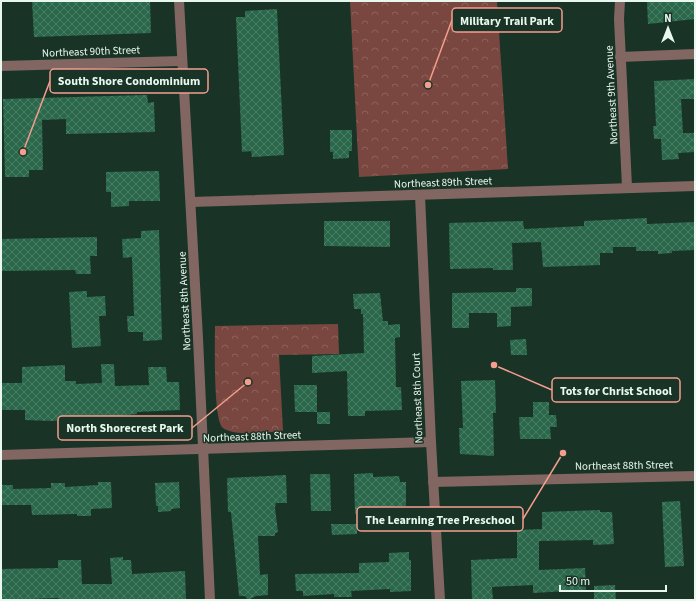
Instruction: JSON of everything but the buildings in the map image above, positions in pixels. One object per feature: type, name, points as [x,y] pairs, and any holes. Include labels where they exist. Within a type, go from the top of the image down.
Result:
[{"type":"street","name":"Northeast 8th Avenue","points":[[179,1],[181,61],[191,202],[210,600]]},
{"type":"street","name":"Northeast 9th Avenue","points":[[620,1],[620,57],[628,187]]},
{"type":"street","points":[[620,57],[695,54]]},
{"type":"street","name":"Northeast 90th Street","points":[[1,66],[181,61]]},
{"type":"street","name":"Northeast 89th Street","points":[[191,202],[695,186]]},
{"type":"street","name":"Northeast 8th Court","points":[[420,195],[440,600]]},
{"type":"street","name":"Northeast 88th Street","points":[[1,455],[431,442]]},
{"type":"street","name":"Northeast 88th Street","points":[[433,482],[695,476]]},
{"type":"green space","points":[[350,1],[497,1],[508,169],[359,177]]},
{"type":"green space","points":[[338,324],[339,354],[279,355],[283,431],[243,433],[229,431],[223,428],[220,422],[216,397],[215,326]]},
{"type":"place","name":"Military Trail Park","points":[[428,85]]},
{"type":"place","name":"South Shore Condominium","points":[[23,152]]},
{"type":"place","name":"Tots for Christ School","points":[[494,365]]},
{"type":"place","name":"North Shorecrest Park","points":[[248,382]]},
{"type":"place","name":"The Learning Tree Preschool","points":[[563,453]]}]
